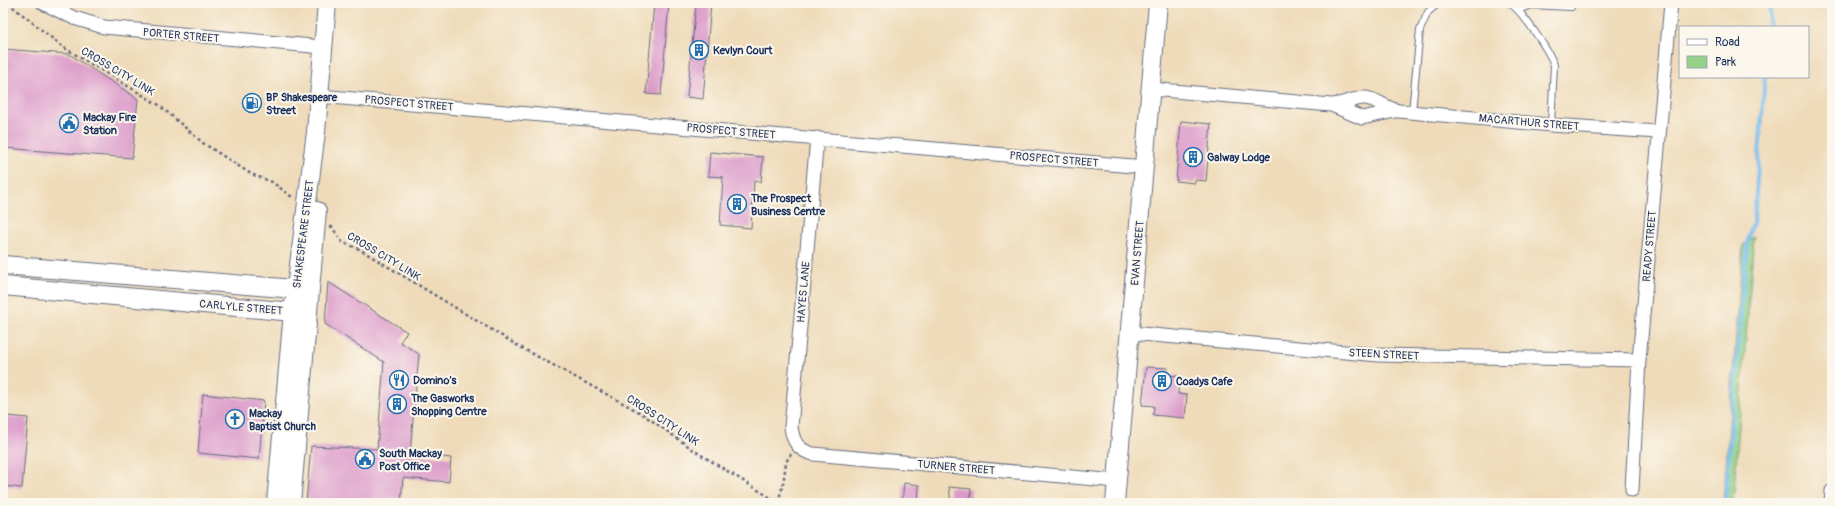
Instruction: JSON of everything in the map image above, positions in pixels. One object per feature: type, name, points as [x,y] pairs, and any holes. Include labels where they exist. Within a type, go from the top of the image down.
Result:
[{"type":"street","name":"PORTER STREET","points":[[43,3],[74,18],[104,27],[323,47]]},
{"type":"street","name":"SHAKESPEARE STREET","points":[[291,503],[302,294],[327,3]]},
{"type":"street","name":"EVAN STREET","points":[[1115,503],[1158,3]]},
{"type":"street","name":"READY STREET","points":[[1632,490],[1639,360],[1658,132],[1671,3]]},
{"type":"street","name":"MACARTHUR STREET","points":[[1151,89],[1326,105],[1343,109],[1362,118],[1406,112]]},
{"type":"street","name":"PROSPECT STREET","points":[[319,96],[1144,167]]},
{"type":"street","name":"MACARTHUR STREET","points":[[1326,105],[1342,104],[1357,99],[1366,98],[1388,109],[1406,112],[1658,132]]},
{"type":"street","name":"SHAKESPEARE STREET","points":[[276,503],[293,312],[302,294],[316,226],[316,132]]},
{"type":"street","name":"HAYES LANE","points":[[796,445],[791,427],[818,138]]},
{"type":"street","name":"CARLYLE STREET","points":[[3,265],[266,287],[302,294]]},
{"type":"street","name":"CARLYLE STREET","points":[[3,286],[293,312]]},
{"type":"street","points":[[264,309],[266,287]]},
{"type":"street","name":"STEEN STREET","points":[[1130,333],[1380,355],[1639,360]]},
{"type":"street","name":"TURNER STREET","points":[[796,445],[805,452],[813,454],[1117,481]]},
{"type":"street","points":[[1831,503],[1832,491]]},
{"type":"lane","points":[[1406,112],[1420,30],[1428,12],[1439,3]]},
{"type":"lane","points":[[1509,3],[1518,10],[1547,51],[1554,64],[1551,124]]},
{"type":"lane","points":[[1518,10],[1532,5],[1571,7]]},
{"type":"path","name":"CROSS CITY LINK","points":[[8,3],[63,47],[159,105],[203,143],[251,174],[274,183],[281,191],[292,197],[291,204]]},
{"type":"path","name":"CROSS CITY LINK","points":[[316,226],[332,227],[342,242],[359,249],[520,347],[641,413],[698,453],[778,502]]},
{"type":"path","points":[[778,502],[784,484],[786,462],[796,445]]},
{"type":"green space","points":[[1754,236],[1733,503],[1723,503],[1743,245]]},
{"type":"building","points":[[654,3],[669,3],[661,95],[646,94]]},
{"type":"building","name":"Kevlyn Court","points":[[696,3],[711,3],[703,99],[687,97]]},
{"type":"building","name":"Mackay Fire Station","points":[[3,49],[69,54],[138,99],[132,158],[3,148]]},
{"type":"building","name":"Galway Lodge","points":[[1181,121],[1211,124],[1206,181],[1195,180],[1195,183],[1176,181]]},
{"type":"building","name":"The Prospect Business Centre","points":[[710,152],[763,157],[761,182],[754,181],[751,228],[720,225],[723,177],[708,176]]},
{"type":"building","name":"The Gasworks Shopping Centre","points":[[328,282],[407,332],[400,342],[419,354],[410,454],[451,458],[449,482],[403,478],[401,503],[306,503],[311,446],[377,449],[384,362],[325,324]]},
{"type":"building","points":[[1146,367],[1168,368],[1167,375],[1179,376],[1178,394],[1187,395],[1185,418],[1153,415],[1154,406],[1142,405]]},
{"type":"building","points":[[203,394],[264,401],[259,459],[198,453]]},
{"type":"building","points":[[7,416],[28,418],[22,488],[3,486],[3,419]]},
{"type":"building","points":[[904,483],[919,485],[918,503],[902,503]]},
{"type":"building","points":[[949,487],[971,489],[970,503],[951,503]]},
{"type":"waterway","points":[[1769,26],[1771,3]]},
{"type":"waterway","points":[[1725,503],[1745,265],[1748,239],[1754,219],[1765,78]]},
{"type":"place","name":"Kevlyn Court","points":[[699,50]]},
{"type":"place","name":"BP Shakespeare Street","points":[[252,103]]},
{"type":"place","name":"Mackay Fire Station","points":[[69,123]]},
{"type":"place","name":"Galway Lodge","points":[[1193,157]]},
{"type":"place","name":"The Prospect Business Centre","points":[[737,204]]},
{"type":"place","name":"Domino's","points":[[399,380]]},
{"type":"place","name":"Coadys Cafe","points":[[1162,381]]},
{"type":"place","name":"The Gasworks Shopping Centre","points":[[397,404]]},
{"type":"place","name":"Mackay Baptist Church","points":[[235,419]]},
{"type":"place","name":"South Mackay Post Office","points":[[365,459]]}]
